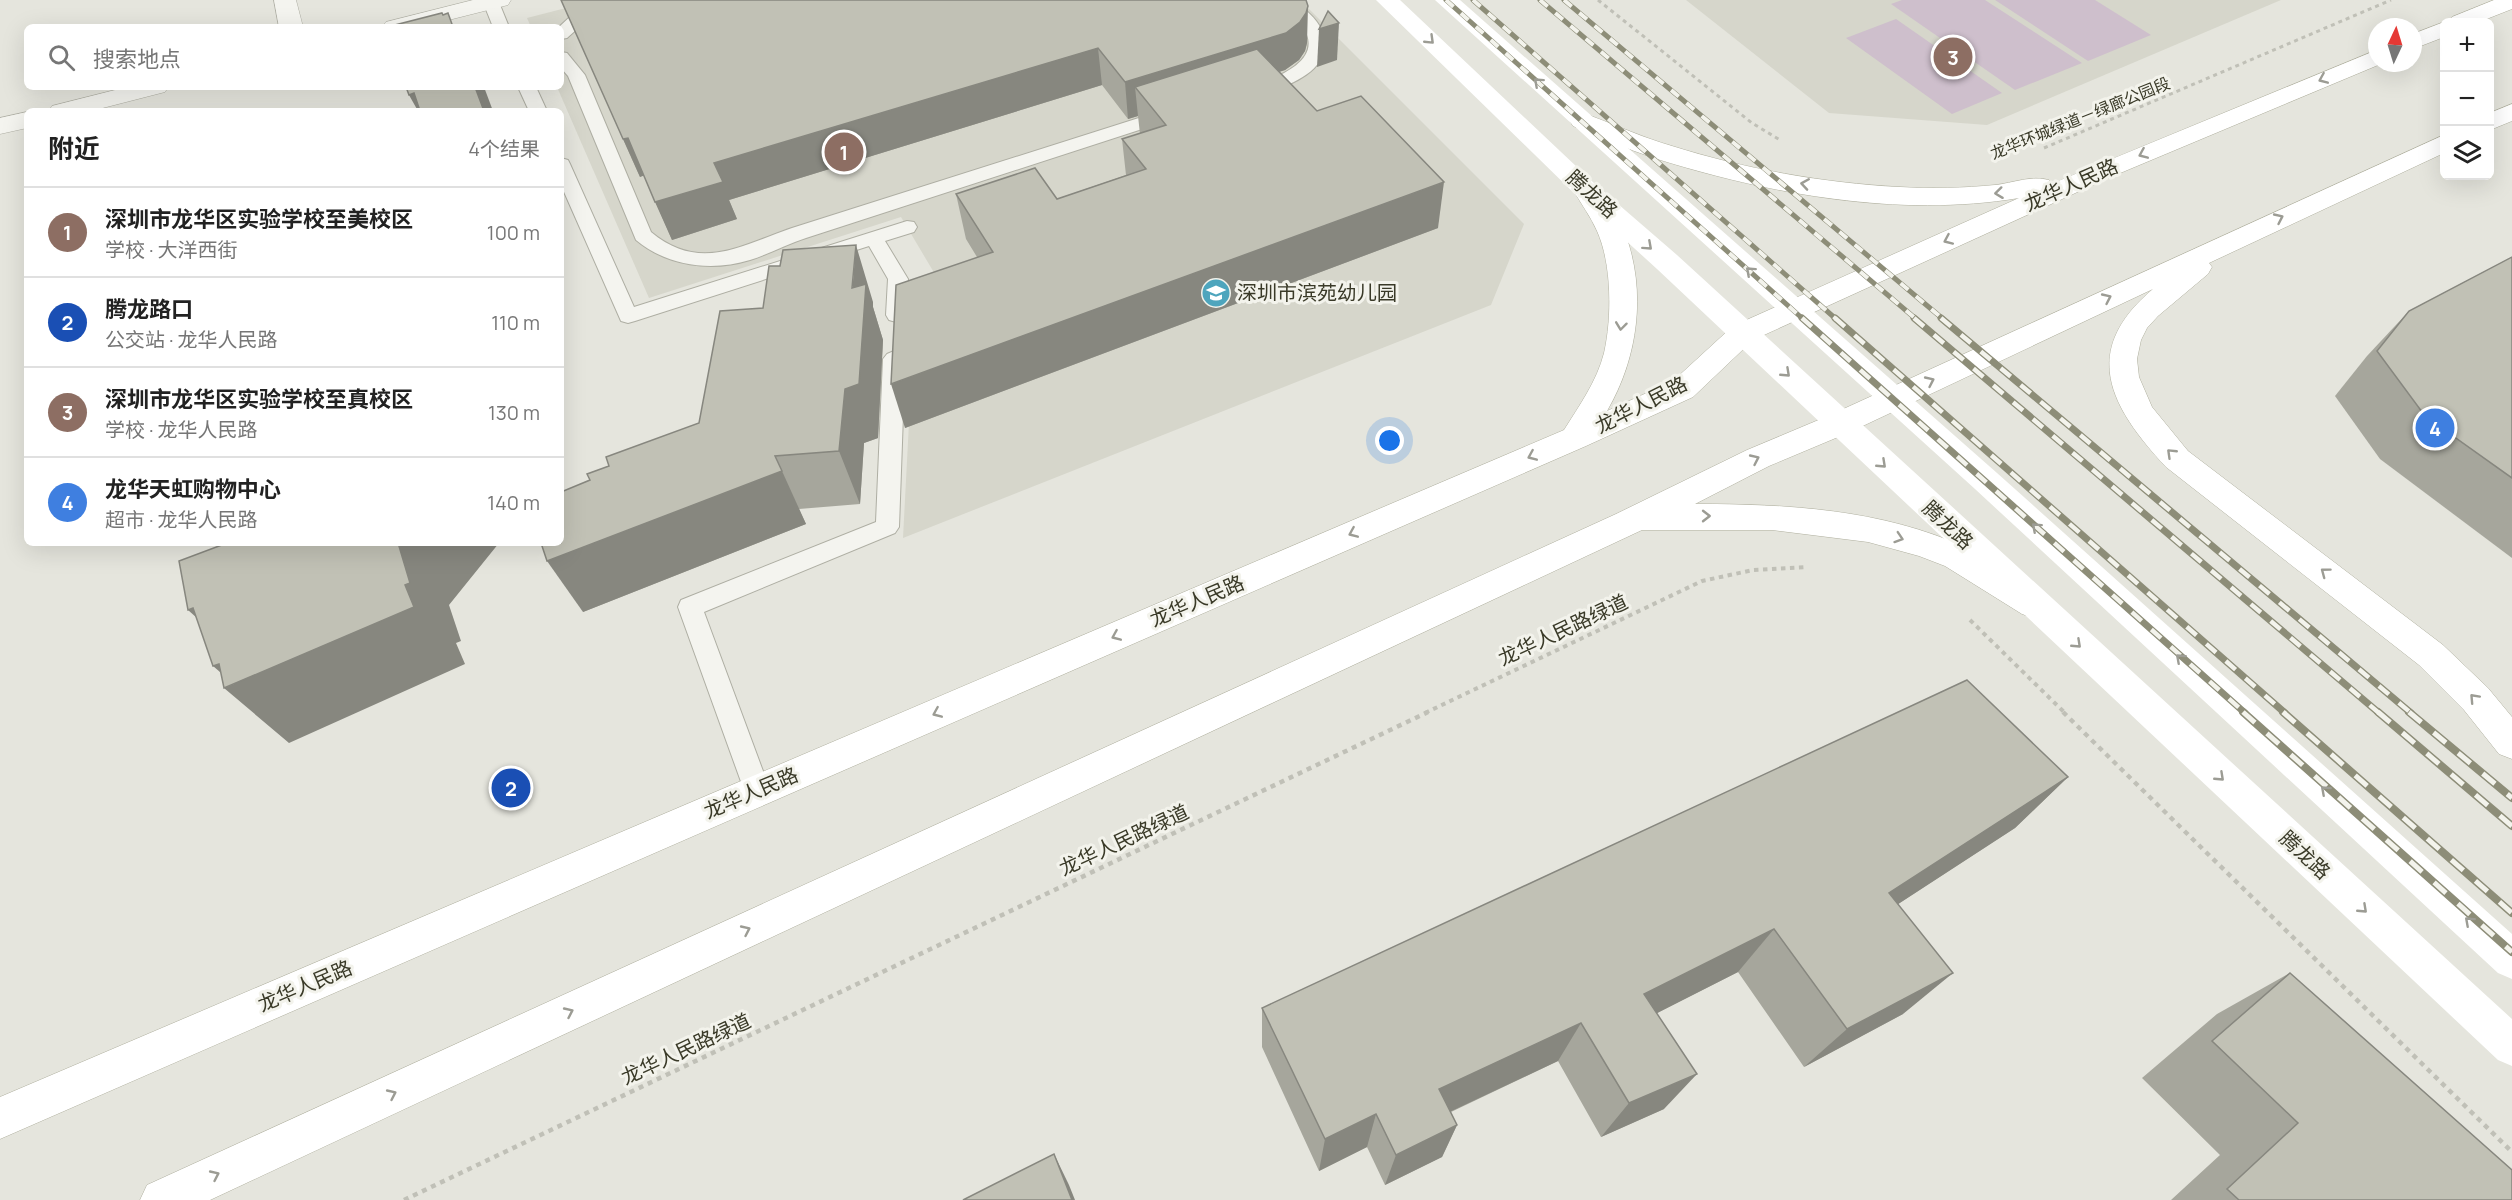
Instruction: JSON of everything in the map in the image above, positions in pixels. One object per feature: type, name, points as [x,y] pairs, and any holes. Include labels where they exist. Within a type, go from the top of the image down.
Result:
[{"type":"main road","name":"腾龙路","points":[[1387,0],[1587,191],[2512,1046]]},
{"type":"main road","points":[[1446,0],[1893,399],[2512,960]]},
{"type":"main road","points":[[2470,18],[2512,1]]},
{"type":"main road","points":[[2422,38],[2440,31]]},
{"type":"main road","name":"龙华人民路","points":[[0,1118],[1575,438],[1683,389],[1743,333],[2097,173],[2368,61]]},
{"type":"main road","points":[[2494,120],[2512,112]]},
{"type":"main road","points":[[1582,121],[1663,152],[1731,169],[1841,190],[1895,195],[1968,196],[1999,193],[2097,173]]},
{"type":"main road","points":[[162,1200],[1628,523],[1758,458],[1839,424],[2440,145]]},
{"type":"main road","points":[[1575,438],[1603,392],[1618,354],[1623,312],[1621,273],[1611,232],[1587,191]]},
{"type":"main road","points":[[2226,243],[2137,321],[2128,338],[2124,355],[2124,375],[2141,417],[2157,439],[2177,459],[2431,655],[2476,699],[2512,743]]},
{"type":"main road","points":[[1628,523],[1662,516],[1744,516],[1824,522],[1892,535],[1956,557],[2034,604]]},
{"type":"street","points":[[285,0],[290,24]]},
{"type":"street","points":[[406,24],[496,1]]},
{"type":"street","points":[[73,108],[144,90]]},
{"type":"street","points":[[0,126],[24,121]]},
{"type":"lane","points":[[564,31],[593,5],[632,0]]},
{"type":"lane","points":[[1244,92],[1291,78],[1305,68],[1313,57],[1316,40],[1311,27],[1284,0]]},
{"type":"lane","points":[[496,1],[500,24]]},
{"type":"lane","points":[[564,61],[576,75],[643,235],[666,251],[700,258],[742,255],[799,232],[1192,107]]},
{"type":"lane","points":[[528,90],[537,108]]},
{"type":"lane","points":[[564,171],[628,316],[907,227]]},
{"type":"lane","points":[[758,790],[690,607],[887,527],[898,279],[874,238]]},
{"type":"path","points":[[1598,0],[1752,123],[1787,144]]},
{"type":"path","name":"龙华环城绿道－绿廊公园段","points":[[2035,152],[2391,0]]},
{"type":"path","name":"龙华人民路绿道","points":[[404,1200],[1702,581],[1731,572],[1769,567],[1816,568]]},
{"type":"path","points":[[1966,616],[2512,1152]]},
{"type":"shaded area","points":[[597,0],[1300,0],[1524,224],[1491,305],[903,538],[912,365],[939,281],[901,217],[649,298],[558,90],[564,90],[564,24],[530,24],[527,18]]},
{"type":"shaded area","points":[[1686,0],[2281,0],[1987,125],[1829,113]]},
{"type":"shaded area","points":[[1902,0],[1985,0],[2082,63],[2015,90],[1891,4]]},
{"type":"shaded area","points":[[1995,0],[2095,0],[2151,35],[2088,61]]},
{"type":"shaded area","points":[[1896,19],[2002,93],[1952,114],[1846,38]]},
{"type":"building","points":[[561,0],[1306,0],[1308,6],[1300,22],[1286,33],[1125,82],[1098,48],[714,163],[723,182],[655,202],[628,138],[623,139]]},
{"type":"building","points":[[1328,11],[1339,23],[1319,29]]},
{"type":"building","points":[[448,13],[452,24],[399,24]]},
{"type":"building","points":[[1257,49],[1317,111],[1361,96],[1444,182],[891,384],[896,285],[993,252],[956,194],[1035,168],[1057,199],[1146,169],[1122,139],[1166,125],[1135,87]]},
{"type":"building","points":[[407,90],[476,90],[483,108],[419,108],[414,93],[409,95]]},
{"type":"building","points":[[856,245],[852,288],[866,284],[859,384],[845,389],[839,451],[775,456],[782,471],[547,561],[542,546],[564,546],[564,491],[590,480],[587,474],[609,466],[606,457],[699,423],[720,311],[763,308],[769,266],[780,266],[783,250]]},
{"type":"building","points":[[2512,257],[2512,478],[2425,416],[2377,351],[2409,311]]},
{"type":"building","points":[[219,546],[399,546],[410,583],[405,585],[414,607],[224,688],[219,664],[213,666],[193,608],[188,610],[179,561]]},
{"type":"building","points":[[1967,680],[2068,777],[1889,893],[1953,973],[1847,1029],[1774,929],[1644,994],[1697,1074],[1629,1103],[1581,1023],[1439,1089],[1457,1125],[1396,1155],[1376,1114],[1325,1139],[1262,1008]]},
{"type":"building","points":[[2290,973],[2512,1170],[2512,1200],[2239,1200],[2227,1189],[2298,1123],[2212,1041]]},
{"type":"building","points":[[1054,1154],[1072,1200],[963,1200]]},
{"type":"railway","points":[[1446,0],[1803,319]]},
{"type":"railway","points":[[1473,0],[1836,319]]},
{"type":"railway","points":[[1540,0],[1916,319]]},
{"type":"railway","points":[[1564,0],[1943,319]]},
{"type":"railway","points":[[1802,318],[2245,713]]},
{"type":"railway","points":[[1835,318],[2285,713]]},
{"type":"railway","points":[[1914,318],[2379,713]]},
{"type":"railway","points":[[1941,318],[2411,713]]},
{"type":"railway","points":[[2243,712],[2512,952]]},
{"type":"railway","points":[[2283,712],[2512,913]]},
{"type":"railway","points":[[2378,712],[2512,826]]},
{"type":"railway","points":[[2409,712],[2512,798]]},
{"type":"place","name":"深圳市龙华区实验学校至真校区","points":[[1953,57]]},
{"type":"place","name":"深圳市龙华区实验学校至美校区","points":[[844,152]]},
{"type":"place","name":"深圳市滨苑幼儿园","points":[[1216,293]]},
{"type":"place","name":"龙华天虹购物中心","points":[[2435,428]]},
{"type":"place","name":"腾龙路口","points":[[511,788]]}]
